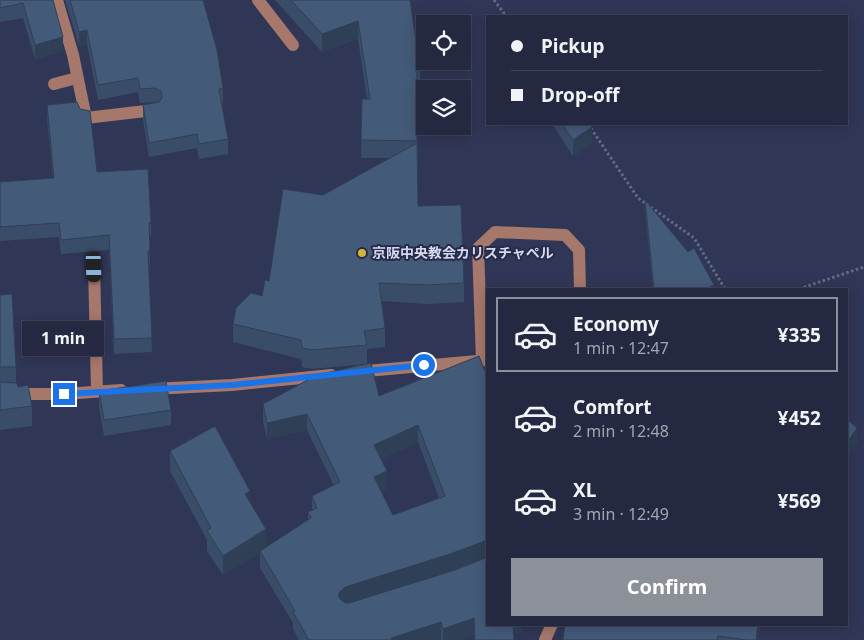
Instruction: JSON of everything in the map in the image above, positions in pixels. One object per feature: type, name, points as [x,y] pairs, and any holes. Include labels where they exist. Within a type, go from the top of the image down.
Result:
[{"type":"street","points":[[57,0],[78,78],[86,118],[154,110]]},
{"type":"street","points":[[258,0],[294,45]]},
{"type":"street","points":[[54,84],[78,78]]},
{"type":"street","points":[[0,394],[64,394],[232,385],[485,360],[478,248],[495,232],[565,235],[579,250],[580,288]]},
{"type":"street","points":[[94,267],[97,391]]},
{"type":"street","points":[[545,640],[551,626]]},
{"type":"path","points":[[494,0],[505,15]]},
{"type":"path","points":[[589,125],[638,198],[694,238],[724,288]]},
{"type":"path","points":[[802,288],[864,267]]},
{"type":"building","points":[[0,0],[53,0],[63,37],[35,45],[23,3],[0,8]]},
{"type":"building","points":[[70,0],[203,0],[217,50],[223,88],[219,89],[228,139],[199,144],[197,134],[149,143],[143,105],[159,102],[162,98],[161,91],[154,88],[140,89],[138,78],[98,85],[87,30],[79,32]]},
{"type":"building","points":[[291,0],[410,0],[416,41],[417,141],[361,140],[362,99],[370,99],[358,21],[322,34]]},
{"type":"building","points":[[77,102],[80,109],[90,111],[97,172],[148,169],[151,223],[149,223],[150,251],[148,251],[152,338],[114,339],[109,235],[61,240],[59,223],[0,227],[0,182],[54,178],[47,105]]},
{"type":"building","points":[[563,125],[590,125],[592,127],[573,140]]},
{"type":"building","points":[[417,143],[418,206],[461,205],[464,283],[427,285],[379,283],[385,328],[364,331],[367,345],[312,350],[302,348],[301,340],[233,324],[236,308],[251,293],[262,296],[265,280],[269,281],[283,189],[323,195]]},
{"type":"building","points":[[645,200],[688,252],[694,248],[714,285],[708,288],[654,288]]},
{"type":"building","points":[[12,294],[16,367],[0,367],[0,295]]},
{"type":"building","points":[[479,356],[486,371],[486,541],[345,587],[339,593],[339,598],[345,603],[349,603],[455,570],[486,558],[486,626],[513,626],[514,640],[475,640],[474,618],[443,629],[441,622],[391,638],[392,640],[309,640],[293,612],[295,611],[260,551],[311,518],[308,512],[317,508],[312,496],[340,482],[307,414],[267,423],[263,404],[317,375],[371,363],[379,396]],"holes":[[[418,425],[445,496],[393,515],[374,477],[387,471],[374,445]]]},
{"type":"building","points":[[166,381],[171,410],[104,420],[99,391]]},
{"type":"building","points":[[0,382],[17,383],[18,387],[28,385],[32,406],[0,410]]},
{"type":"building","points":[[848,420],[857,428],[848,441]]},
{"type":"building","points":[[215,426],[250,491],[245,494],[266,529],[223,556],[207,531],[211,528],[170,451]]},
{"type":"building","points":[[565,626],[758,626],[756,640],[718,636],[717,640],[563,640]]},
{"type":"place","name":"京阪中央教会カリスチャペル","points":[[362,253]]},
{"type":"route","points":[[64,394],[232,385],[424,365]]}]
